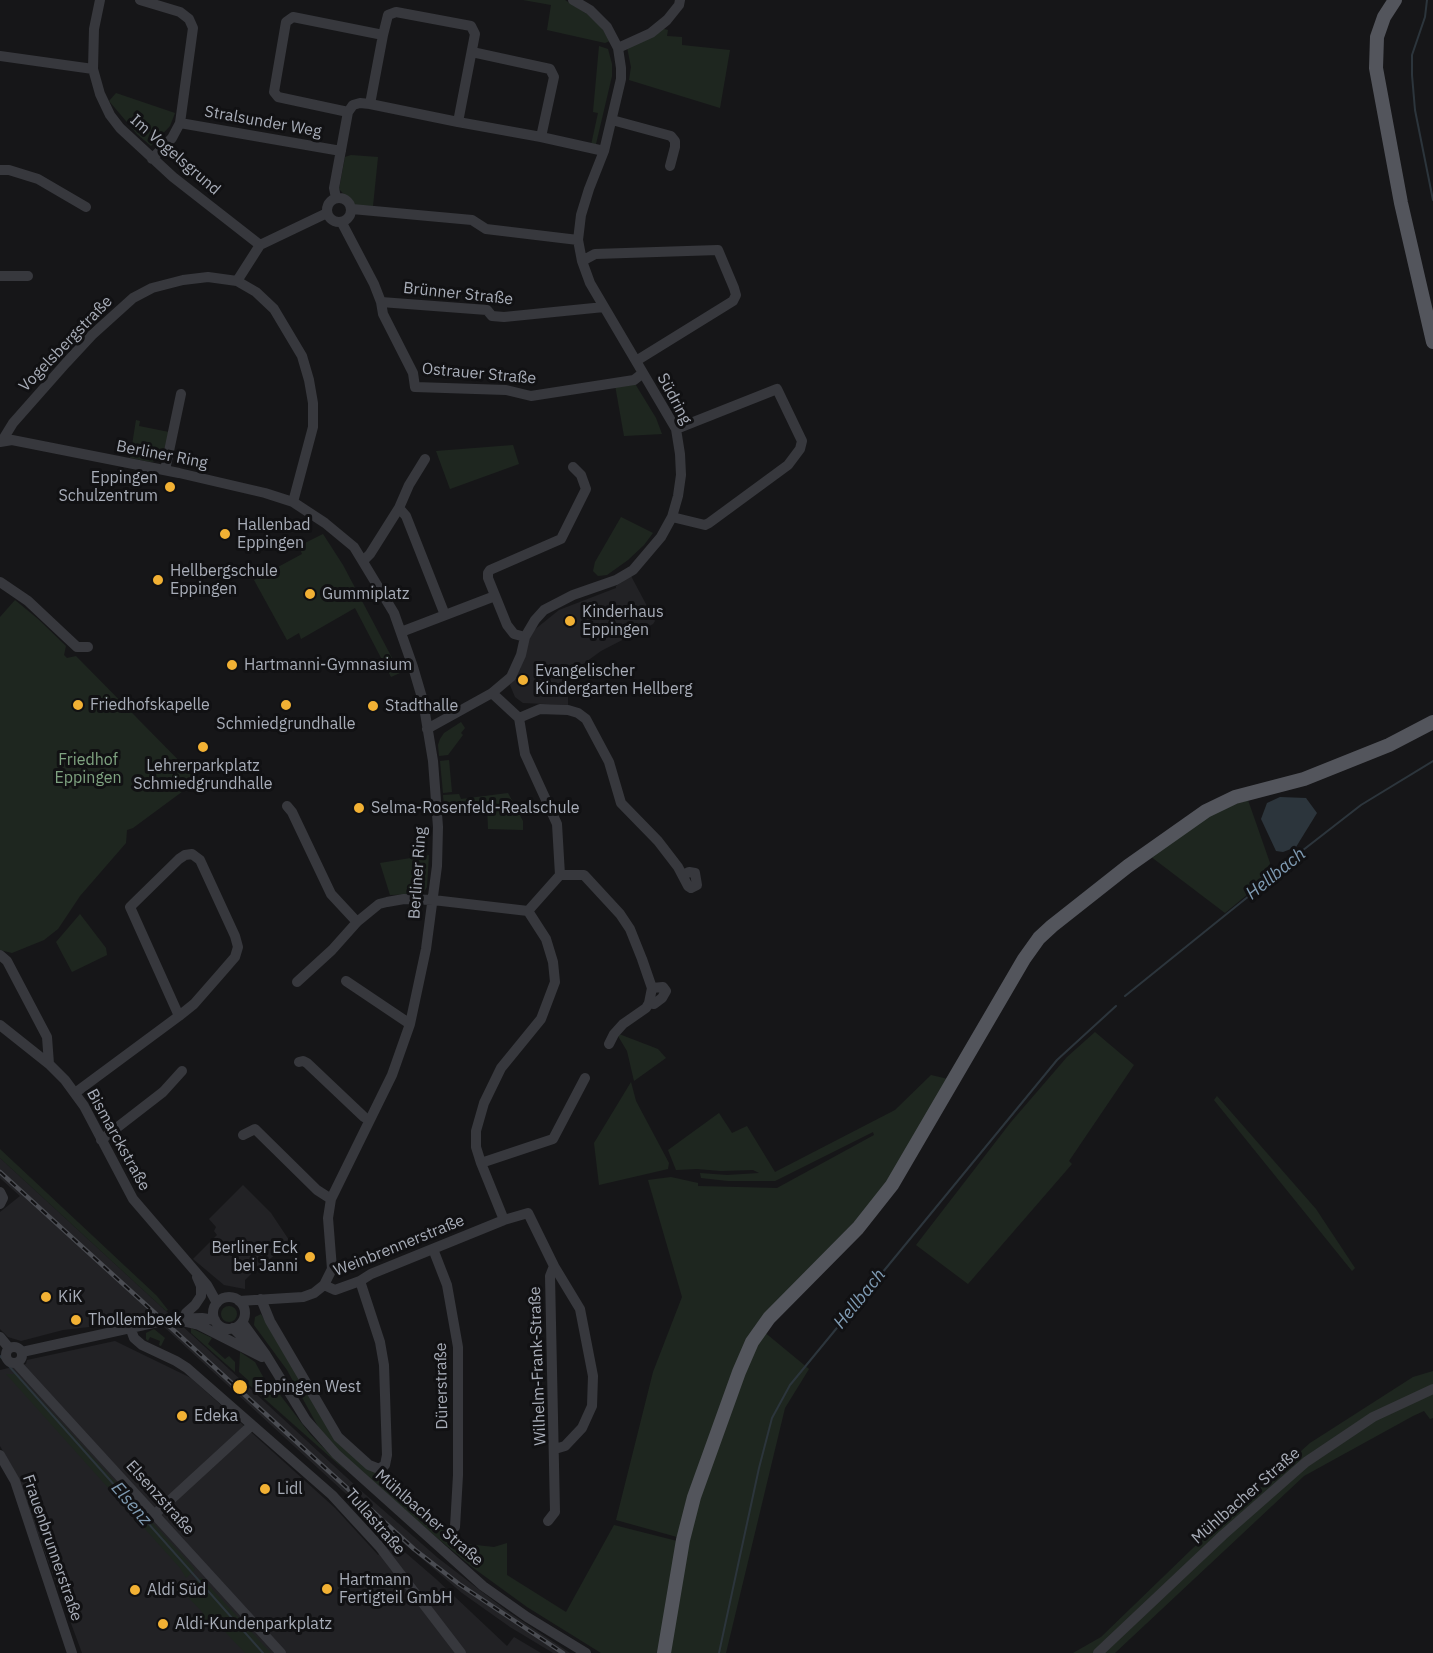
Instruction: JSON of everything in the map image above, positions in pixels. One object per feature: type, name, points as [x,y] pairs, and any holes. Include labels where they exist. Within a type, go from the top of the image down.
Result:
[{"type":"main road","points":[[1395,0],[1384,17],[1377,37],[1376,68],[1399,191],[1433,342]]},
{"type":"main road","points":[[664,1653],[682,1540],[694,1497],[752,1342],[769,1318],[858,1228],[892,1185],[1024,959],[1039,938],[1128,866],[1206,811],[1235,797],[1304,779],[1389,745],[1433,722]]},
{"type":"street","name":"Im Vogelsgrund","points":[[100,0],[94,29],[93,69],[99,94],[110,115],[152,159],[260,244]]},
{"type":"street","points":[[140,0],[180,12],[189,19],[193,28],[180,123],[172,138],[152,159]]},
{"type":"street","name":"Südring","points":[[427,729],[492,693],[511,677],[521,655],[525,637],[544,610],[554,603],[616,580],[633,570],[661,537],[672,517],[678,496],[681,475],[675,429],[590,283],[582,261],[578,240],[581,215],[604,151],[621,79],[618,48],[607,27],[590,10],[573,0]]},
{"type":"street","points":[[618,48],[651,33],[667,20],[679,5],[680,0]]},
{"type":"street","points":[[370,104],[388,15],[396,12],[471,26],[474,34],[472,52],[458,122]]},
{"type":"street","points":[[348,112],[278,98],[274,92],[286,22],[293,17],[383,35]]},
{"type":"street","points":[[472,52],[550,69],[554,77],[541,137]]},
{"type":"street","points":[[0,56],[93,69]]},
{"type":"street","points":[[336,198],[334,188],[348,112],[353,105],[360,103],[604,151]]},
{"type":"street","points":[[612,120],[671,136],[675,141],[675,147],[670,166]]},
{"type":"street","name":"Stralsunder Weg","points":[[180,123],[341,152]]},
{"type":"street","points":[[0,170],[9,170],[38,179],[86,207]]},
{"type":"street","points":[[336,198],[346,200],[352,209],[350,218],[342,223],[333,221],[327,213],[328,204],[336,198]]},
{"type":"street","points":[[352,209],[472,220],[486,229],[578,240]]},
{"type":"street","points":[[237,281],[260,244],[327,213]]},
{"type":"street","name":"Ostrauer Straße","points":[[342,223],[413,374],[415,387],[506,390],[531,396],[634,380],[643,373]]},
{"type":"street","points":[[582,261],[595,254],[718,250],[734,288],[736,295],[733,301],[636,361]]},
{"type":"street","points":[[0,276],[28,276]]},
{"type":"street","name":"Vogelsbergstraße","points":[[1,440],[13,423],[92,335],[133,298],[152,288],[183,280],[208,277],[237,281],[256,292],[274,309],[302,356],[309,380],[313,403],[313,427],[293,502]]},
{"type":"street","name":"Brünner Straße","points":[[381,303],[487,310],[492,316],[504,317],[604,307]]},
{"type":"street","points":[[672,517],[705,525],[709,523],[788,465],[800,449],[802,441],[777,390],[675,429]]},
{"type":"street","points":[[165,470],[182,394]]},
{"type":"street","name":"Berliner Ring","points":[[1,440],[12,440],[165,470],[250,489],[293,502],[325,523],[354,547],[383,593],[401,632],[423,700],[433,761],[437,810],[437,867],[426,949],[410,1024],[392,1075],[332,1199],[328,1218],[333,1259],[332,1269],[324,1285]]},
{"type":"street","points":[[364,560],[399,508],[409,485],[425,459]]},
{"type":"street","points":[[525,637],[514,633],[507,626],[488,578],[490,570],[561,539],[586,489],[581,475],[573,467]]},
{"type":"street","points":[[399,508],[406,516],[445,615]]},
{"type":"street","points":[[0,582],[28,601],[77,646],[88,646]]},
{"type":"street","points":[[401,632],[495,596]]},
{"type":"street","points":[[492,693],[519,718],[525,754],[557,824],[560,875],[528,911]]},
{"type":"street","points":[[519,718],[540,709],[568,710],[586,719],[609,762],[621,803],[658,841],[683,876]]},
{"type":"street","points":[[287,807],[292,812],[331,894],[357,922]]},
{"type":"street","points":[[75,1093],[179,1016],[194,1004],[235,957],[238,947],[235,936],[200,860],[192,854],[179,859],[130,907],[179,1016]]},
{"type":"street","points":[[560,875],[584,875],[620,915],[630,929],[652,988],[646,1008],[623,1024],[609,1044]]},
{"type":"street","points":[[297,982],[332,950],[357,922],[379,904],[404,899],[433,900],[528,911]]},
{"type":"street","points":[[504,1221],[480,1163],[476,1147],[476,1131],[484,1103],[501,1068],[541,1019],[555,982],[553,962],[546,939],[528,911]]},
{"type":"street","points":[[0,955],[7,961],[47,1037],[49,1064]]},
{"type":"street","points":[[346,981],[410,1024]]},
{"type":"street","name":"Bismarckstraße","points":[[0,1025],[49,1064],[75,1093],[133,1199],[207,1285],[216,1304]]},
{"type":"street","points":[[299,1062],[307,1063],[369,1120]]},
{"type":"street","points":[[101,1140],[163,1092],[182,1071]]},
{"type":"street","points":[[480,1163],[553,1139],[585,1078]]},
{"type":"street","points":[[243,1135],[255,1129],[316,1190],[332,1199]]},
{"type":"street","points":[[0,1192],[3,1198],[0,1204]]},
{"type":"street","name":"Weinbrennerstraße","points":[[235,1299],[263,1302],[303,1297],[314,1293],[324,1285],[335,1290],[528,1213]]},
{"type":"street","name":"Wilhelm-Frank-Straße","points":[[528,1213],[554,1266],[550,1276],[555,1512],[548,1521]]},
{"type":"street","name":"Dürerstraße","points":[[433,1249],[447,1285],[459,1347],[458,1484],[455,1527]]},
{"type":"street","name":"Bismarckstraße","points":[[178,1251],[235,1299]]},
{"type":"street","points":[[554,1266],[580,1309],[593,1376],[592,1406],[582,1428],[565,1446],[555,1449]]},
{"type":"street","points":[[186,1313],[195,1305],[201,1293],[195,1271]]},
{"type":"street","points":[[263,1302],[270,1321],[290,1357],[338,1437],[373,1468],[379,1469],[385,1465],[387,1455],[384,1365],[380,1342],[360,1281]]},
{"type":"street","points":[[223,1298],[235,1299],[243,1306],[240,1321],[223,1327],[215,1320],[216,1304],[223,1298]]},
{"type":"street","name":"Weinbrennerstraße","points":[[240,1321],[263,1302]]},
{"type":"street","name":"Mühlbacher Straße","points":[[8,1358],[22,1358],[22,1352],[171,1318],[216,1304]]},
{"type":"street","name":"Mühlbacher Straße","points":[[171,1318],[202,1317],[215,1320]]},
{"type":"street","name":"Mühlbacher Straße","points":[[171,1318],[199,1325],[262,1357]]},
{"type":"street","name":"Mühlbacher Straße","points":[[240,1321],[262,1357],[279,1378]]},
{"type":"street","name":"Mühlbacher Straße","points":[[240,1321],[266,1355],[299,1411],[320,1438],[359,1476],[483,1586],[527,1617],[586,1653]]},
{"type":"street","name":"Tullastraße","points":[[130,1327],[134,1338],[142,1345],[187,1368],[332,1495],[379,1546],[461,1653]]},
{"type":"street","name":"Elsenzstraße","points":[[0,1337],[8,1358],[71,1421],[281,1653]]},
{"type":"street","name":"Mühlbacher Straße","points":[[1098,1653],[1223,1534],[1306,1462],[1373,1417],[1433,1389]]},
{"type":"street","points":[[154,1515],[252,1425]]},
{"type":"street","name":"Frauenbrunnerstraße","points":[[0,1455],[15,1481],[72,1653]]},
{"type":"shaded area","points":[[631,576],[655,621],[653,624],[601,651],[568,675],[568,705],[523,703],[515,697],[510,685],[520,669],[528,640],[533,631],[559,610],[616,588]]},
{"type":"shaded area","points":[[1280,797],[1306,798],[1317,813],[1296,847],[1283,852],[1276,851],[1261,819],[1267,803]]},
{"type":"shaded area","points":[[0,1158],[358,1488],[438,1558],[507,1611],[570,1653],[553,1653],[510,1627],[462,1593],[343,1491],[151,1315],[106,1325],[63,1330],[21,1341],[8,1337],[0,1329],[0,1212],[20,1196],[0,1178]]},
{"type":"shaded area","points":[[243,1185],[271,1213],[291,1243],[245,1280],[245,1289],[224,1285],[193,1259],[217,1235],[214,1231],[216,1227],[209,1219]]},
{"type":"shaded area","points":[[115,1341],[191,1378],[335,1508],[378,1555],[392,1541],[507,1646],[514,1637],[541,1653],[82,1653],[15,1472],[0,1446],[0,1370],[26,1364],[27,1360]]},
{"type":"green space","points":[[523,0],[565,0],[587,14],[601,27],[610,41],[605,43],[547,30],[551,5]]},
{"type":"green space","points":[[661,28],[668,30],[667,36],[682,37],[682,45],[730,50],[720,108],[629,80],[631,67],[627,47]]},
{"type":"green space","points":[[599,46],[608,49],[612,76],[596,144],[591,145],[598,113],[593,112]]},
{"type":"green space","points":[[116,93],[175,113],[170,126],[151,146],[137,134],[109,101]]},
{"type":"green space","points":[[351,155],[378,157],[373,206],[354,205],[339,189],[345,157]]},
{"type":"green space","points":[[634,382],[656,418],[662,434],[624,436],[615,385]]},
{"type":"green space","points":[[136,420],[140,421],[139,426],[169,432],[162,457],[156,461],[130,458]]},
{"type":"green space","points":[[513,445],[519,464],[450,489],[436,451]]},
{"type":"green space","points":[[621,517],[653,533],[628,560],[607,575],[598,576],[593,571],[595,562]]},
{"type":"green space","name":"Gummiplatz","points":[[323,534],[343,565],[400,673],[391,677],[355,608],[301,639],[299,633],[287,640],[254,580],[302,554],[299,546]]},
{"type":"green space","name":"Friedhof Eppingen","points":[[15,600],[66,646],[64,655],[67,658],[76,656],[198,780],[133,828],[127,830],[126,843],[80,896],[58,929],[44,940],[12,953],[0,950],[0,617]]},
{"type":"green space","points":[[461,722],[465,728],[461,733],[463,735],[448,755],[439,756],[440,739],[444,733]]},
{"type":"green space","points":[[449,760],[452,792],[443,793],[440,761]]},
{"type":"green space","points":[[508,793],[523,821],[523,830],[488,829],[487,804],[444,807],[443,795],[459,794],[461,799]]},
{"type":"green space","points":[[1248,800],[1270,863],[1266,879],[1225,913],[1150,856],[1215,811]]},
{"type":"green space","points":[[429,855],[427,887],[424,892],[390,895],[380,863]]},
{"type":"green space","points":[[80,914],[106,948],[107,955],[72,972],[56,942]]},
{"type":"green space","points":[[1095,1032],[1134,1065],[1069,1161],[1072,1164],[968,1284],[916,1245],[1011,1122],[1067,1057]]},
{"type":"green space","points":[[619,1034],[658,1049],[666,1058],[634,1081],[627,1051]]},
{"type":"green space","points":[[931,1075],[948,1079],[904,1157],[864,1212],[754,1327],[761,1334],[763,1331],[809,1369],[785,1408],[726,1653],[669,1653],[677,1537],[616,1520],[653,1372],[682,1297],[648,1180],[671,1177],[698,1183],[698,1186],[777,1188],[874,1135],[873,1132],[775,1181],[728,1181],[701,1178],[700,1173],[727,1175],[759,1173],[753,1170],[676,1170],[668,1150],[719,1113],[732,1133],[747,1126],[775,1172],[895,1110]]},
{"type":"green space","points":[[631,1082],[636,1101],[669,1163],[668,1169],[599,1185],[594,1143]]},
{"type":"green space","points":[[1217,1096],[1316,1209],[1355,1268],[1352,1271],[1214,1100]]},
{"type":"green space","points":[[0,1149],[157,1296],[168,1310],[166,1311],[0,1158]]},
{"type":"green space","points":[[226,1306],[232,1306],[237,1314],[235,1320],[226,1322],[221,1317],[221,1311]]},
{"type":"green space","points":[[261,1314],[342,1444],[467,1544],[494,1547],[507,1543],[507,1575],[566,1612],[614,1525],[677,1541],[659,1653],[601,1653],[527,1607],[472,1567],[406,1512],[336,1450],[321,1432],[287,1370],[254,1325],[255,1317]]},
{"type":"green space","points":[[191,1328],[212,1338],[208,1344],[225,1359],[229,1356],[235,1362],[235,1372],[191,1333]]},
{"type":"green space","points":[[154,1329],[165,1338],[161,1346],[160,1341],[150,1337],[148,1341],[146,1339],[146,1333]]},
{"type":"green space","points":[[240,1352],[255,1362],[267,1384],[274,1387],[310,1434],[347,1472],[248,1384],[249,1381],[239,1372]]},
{"type":"green space","points":[[1433,1371],[1433,1418],[1430,1419],[1424,1411],[1304,1476],[1115,1653],[1073,1653],[1101,1637],[1192,1549],[1310,1443],[1413,1377]]},
{"type":"green space","points":[[6,1374],[17,1374],[194,1568],[195,1570],[186,1578],[180,1568]]},
{"type":"green space","points":[[201,1577],[271,1653],[245,1653],[212,1618],[206,1621],[201,1616],[203,1613],[184,1593]]},
{"type":"waterway","points":[[1427,0],[1425,17],[1412,55],[1412,75],[1415,110],[1433,200]]},
{"type":"waterway","name":"Hellbach","points":[[1125,996],[1361,805],[1433,761]]},
{"type":"waterway","name":"Hellbach","points":[[719,1653],[772,1418],[790,1385],[1057,1060],[1116,1006]]},
{"type":"waterway","name":"Elsenz","points":[[0,1356],[263,1653]]},
{"type":"railway","points":[[0,1172],[414,1549],[459,1584],[563,1653]]},
{"type":"place","name":"Eppingen Schulzentrum","points":[[170,487]]},
{"type":"place","name":"Hallenbad Eppingen","points":[[225,534]]},
{"type":"place","name":"Hellbergschule Eppingen","points":[[158,580]]},
{"type":"place","name":"Gummiplatz","points":[[310,594]]},
{"type":"place","name":"Kinderhaus Eppingen","points":[[570,621]]},
{"type":"place","name":"Hartmanni-Gymnasium","points":[[232,665]]},
{"type":"place","name":"Evangelischer Kindergarten Hellberg","points":[[523,680]]},
{"type":"place","name":"Friedhofskapelle","points":[[78,705]]},
{"type":"place","name":"Schmiedgrundhalle","points":[[286,705]]},
{"type":"place","name":"Stadthalle","points":[[373,706]]},
{"type":"place","name":"Lehrerparkplatz Schmiedgrundhalle","points":[[203,747]]},
{"type":"place","name":"Selma-Rosenfeld-Realschule","points":[[359,808]]},
{"type":"place","name":"Berliner Eck bei Janni","points":[[310,1257]]},
{"type":"place","name":"KiK","points":[[46,1297]]},
{"type":"place","name":"Thollembeek","points":[[76,1320]]},
{"type":"place","name":"Eppingen West","points":[[240,1387]]},
{"type":"place","name":"Edeka","points":[[182,1416]]},
{"type":"place","name":"Lidl","points":[[265,1489]]},
{"type":"place","name":"Hartmann Fertigteil GmbH","points":[[327,1589]]},
{"type":"place","name":"Aldi Süd","points":[[135,1590]]},
{"type":"place","name":"Aldi-Kundenparkplatz","points":[[163,1624]]}]
